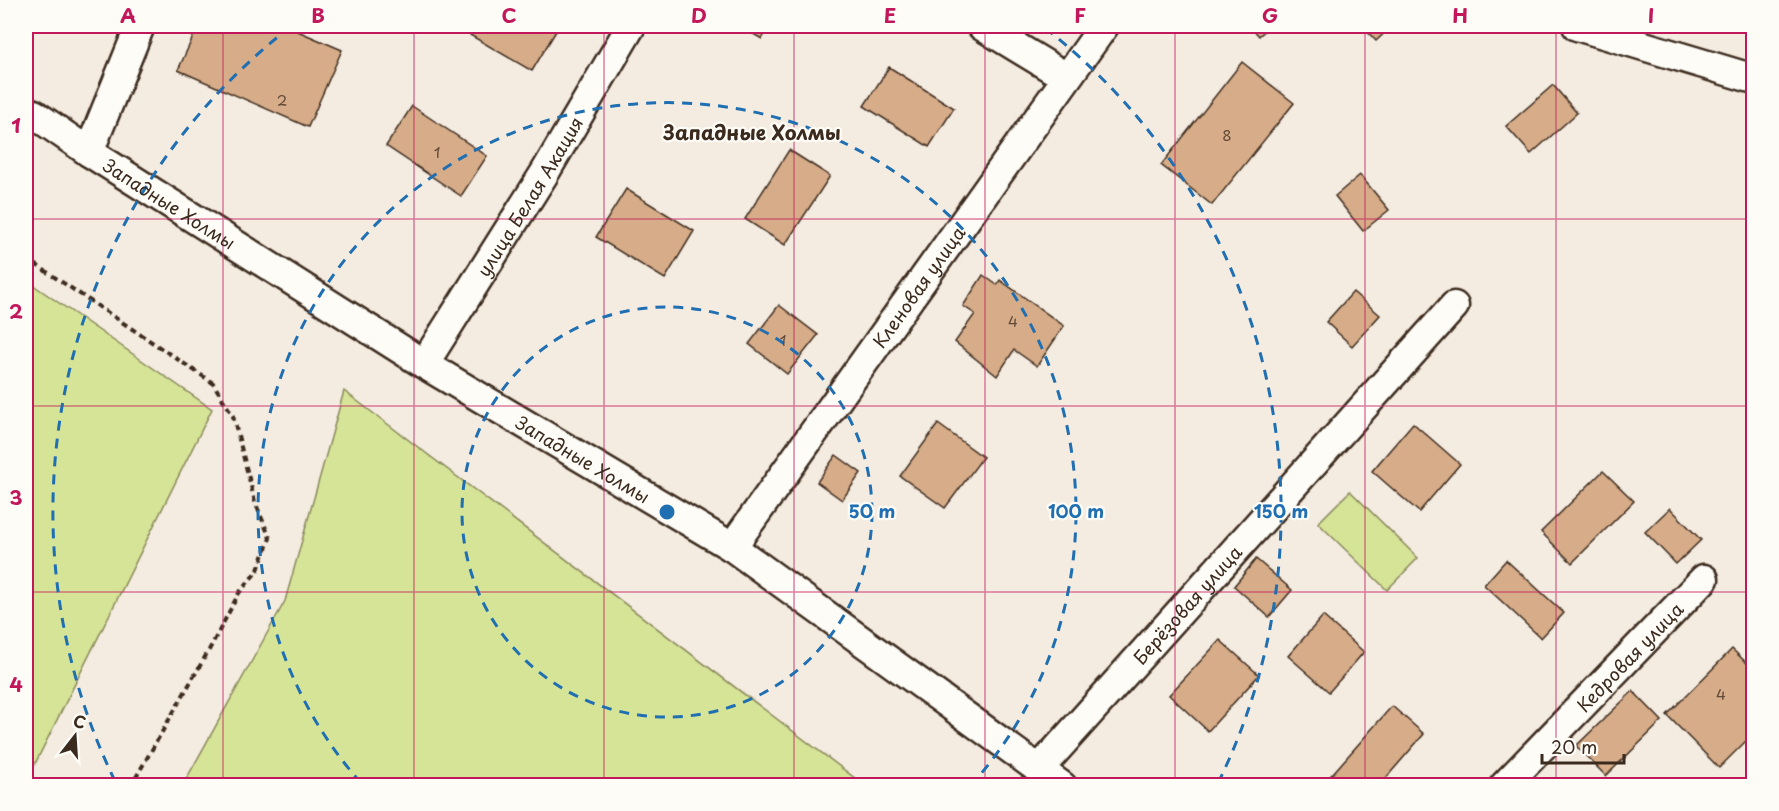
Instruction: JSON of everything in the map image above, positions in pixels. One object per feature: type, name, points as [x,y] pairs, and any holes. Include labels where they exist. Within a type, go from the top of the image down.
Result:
[{"type":"street","name":"Западные Холмы","points":[[89,152],[140,26]]},
{"type":"street","name":"улица Белая Акация","points":[[424,364],[544,174],[632,26]]},
{"type":"street","points":[[982,26],[1066,77]]},
{"type":"street","name":"Кленовая улица","points":[[732,547],[1104,26]]},
{"type":"street","points":[[1577,26],[1754,79]]},
{"type":"street","name":"Западные Холмы","points":[[26,111],[424,364],[732,547],[1062,786]]},
{"type":"street","name":"Берёзовая улица","points":[[1040,768],[1454,306]]},
{"type":"street","name":"Кедровая улица","points":[[1504,786],[1704,579]]},
{"type":"path","points":[[26,258],[213,383],[233,416],[255,502],[270,538],[258,570],[239,593],[131,786]]},
{"type":"green space","points":[[26,280],[212,409],[26,782]]},
{"type":"green space","points":[[344,391],[864,785],[183,785],[285,601]]},
{"type":"green space","points":[[1350,491],[1418,558],[1387,590],[1318,523]]},
{"type":"building","points":[[198,26],[286,26],[342,50],[308,127],[178,70]]},
{"type":"building","points":[[475,26],[559,26],[532,71],[470,35]]},
{"type":"building","points":[[739,26],[770,26],[762,39]]},
{"type":"building","points":[[1250,26],[1270,26],[1259,36]]},
{"type":"building","points":[[1362,26],[1392,26],[1376,41]]},
{"type":"building","points":[[1242,62],[1294,103],[1212,205],[1161,165]]},
{"type":"building","points":[[889,67],[954,108],[929,147],[864,106]]},
{"type":"building","points":[[1553,85],[1577,113],[1531,154],[1506,126]]},
{"type":"building","points":[[412,106],[487,156],[461,196],[386,146]]},
{"type":"building","points":[[789,150],[830,176],[785,245],[745,219]]},
{"type":"building","points":[[1360,175],[1389,210],[1363,231],[1335,196]]},
{"type":"building","points":[[626,189],[694,231],[665,279],[596,237]]},
{"type":"building","points":[[983,275],[997,285],[1000,280],[1064,326],[1037,366],[1014,350],[997,376],[955,342],[975,314],[963,306]]},
{"type":"building","points":[[1353,292],[1380,315],[1352,346],[1326,322]]},
{"type":"building","points":[[779,305],[818,335],[787,374],[749,344]]},
{"type":"building","points":[[1413,423],[1460,464],[1419,512],[1372,471]]},
{"type":"building","points":[[938,424],[983,457],[945,508],[900,476]]},
{"type":"building","points":[[836,455],[861,473],[842,500],[817,482]]},
{"type":"building","points":[[1603,471],[1634,501],[1572,563],[1541,532]]},
{"type":"building","points":[[1670,508],[1701,540],[1676,564],[1645,532]]},
{"type":"building","points":[[1256,559],[1292,590],[1269,617],[1234,586]]},
{"type":"building","points":[[1506,560],[1564,613],[1541,638],[1484,585]]},
{"type":"building","points":[[1323,616],[1364,652],[1329,692],[1288,656]]},
{"type":"building","points":[[1220,640],[1259,675],[1208,731],[1169,695]]},
{"type":"building","points":[[1732,649],[1754,670],[1754,733],[1719,768],[1667,715]]},
{"type":"building","points":[[1633,691],[1662,721],[1606,776],[1576,746]]},
{"type":"building","points":[[1392,706],[1424,734],[1379,786],[1331,786],[1326,781]]},
{"type":"district","name":"Западные Холмы","points":[[752,132]]}]
